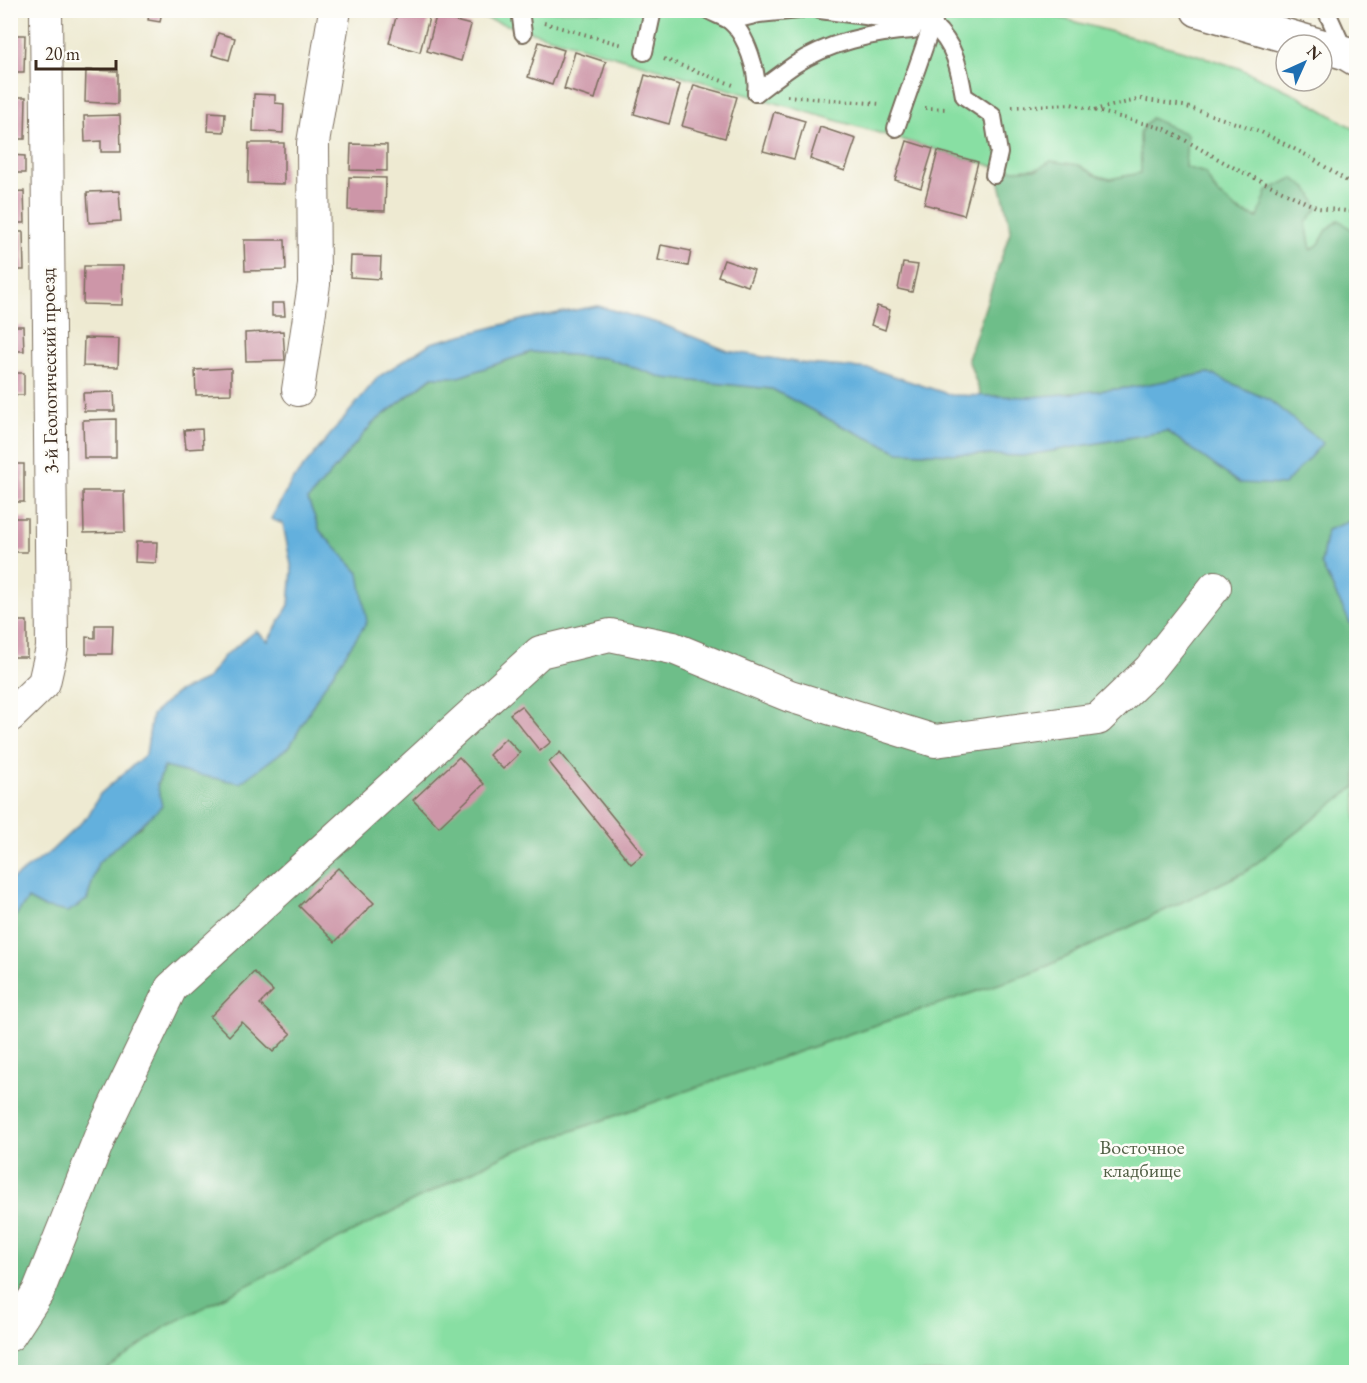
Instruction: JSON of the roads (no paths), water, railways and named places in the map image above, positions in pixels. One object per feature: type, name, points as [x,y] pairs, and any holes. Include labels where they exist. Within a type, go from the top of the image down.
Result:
[{"type":"main road","points":[[1198,10],[1336,51]]},
{"type":"street","name":"3-й Геологический проезд","points":[[10,716],[44,683],[52,648],[46,10]]},
{"type":"street","points":[[298,390],[314,284],[313,143],[335,10]]},
{"type":"street","points":[[10,1335],[38,1292],[100,1134],[171,988],[540,652],[610,635],[673,648],[790,696],[935,741],[1098,719],[1150,669],[1215,587]]},
{"type":"lane","points":[[644,52],[653,10]]},
{"type":"lane","points":[[708,10],[730,21],[742,36],[749,52],[757,84],[756,93],[795,64],[834,46],[863,36],[919,29],[935,18]]},
{"type":"lane","points":[[730,21],[759,14],[799,10]]},
{"type":"lane","points":[[820,10],[935,18]]},
{"type":"lane","points":[[1326,10],[1336,51]]},
{"type":"lane","points":[[897,128],[935,18]]},
{"type":"lane","points":[[935,18],[956,57],[964,96],[993,116],[999,153],[994,175]]},
{"type":"water","points":[[598,306],[664,325],[728,351],[807,364],[872,369],[951,395],[1032,397],[1127,388],[1209,373],[1269,400],[1323,443],[1284,485],[1239,483],[1167,431],[1023,456],[899,452],[838,424],[772,389],[664,378],[606,358],[531,352],[459,377],[432,377],[373,423],[308,500],[320,531],[359,573],[367,622],[318,696],[290,746],[240,783],[164,767],[157,784],[162,806],[98,863],[87,900],[68,912],[43,907],[28,899],[11,922],[11,880],[50,852],[88,816],[100,794],[146,754],[152,715],[176,693],[207,679],[223,657],[256,631],[268,641],[289,605],[292,570],[283,524],[271,519],[292,481],[378,377],[431,343],[525,319]]},
{"type":"water","points":[[1356,519],[1356,635],[1321,564],[1327,530]]},
{"type":"park label","name":"Восточное кладбище","points":[[1142,1158]]}]
